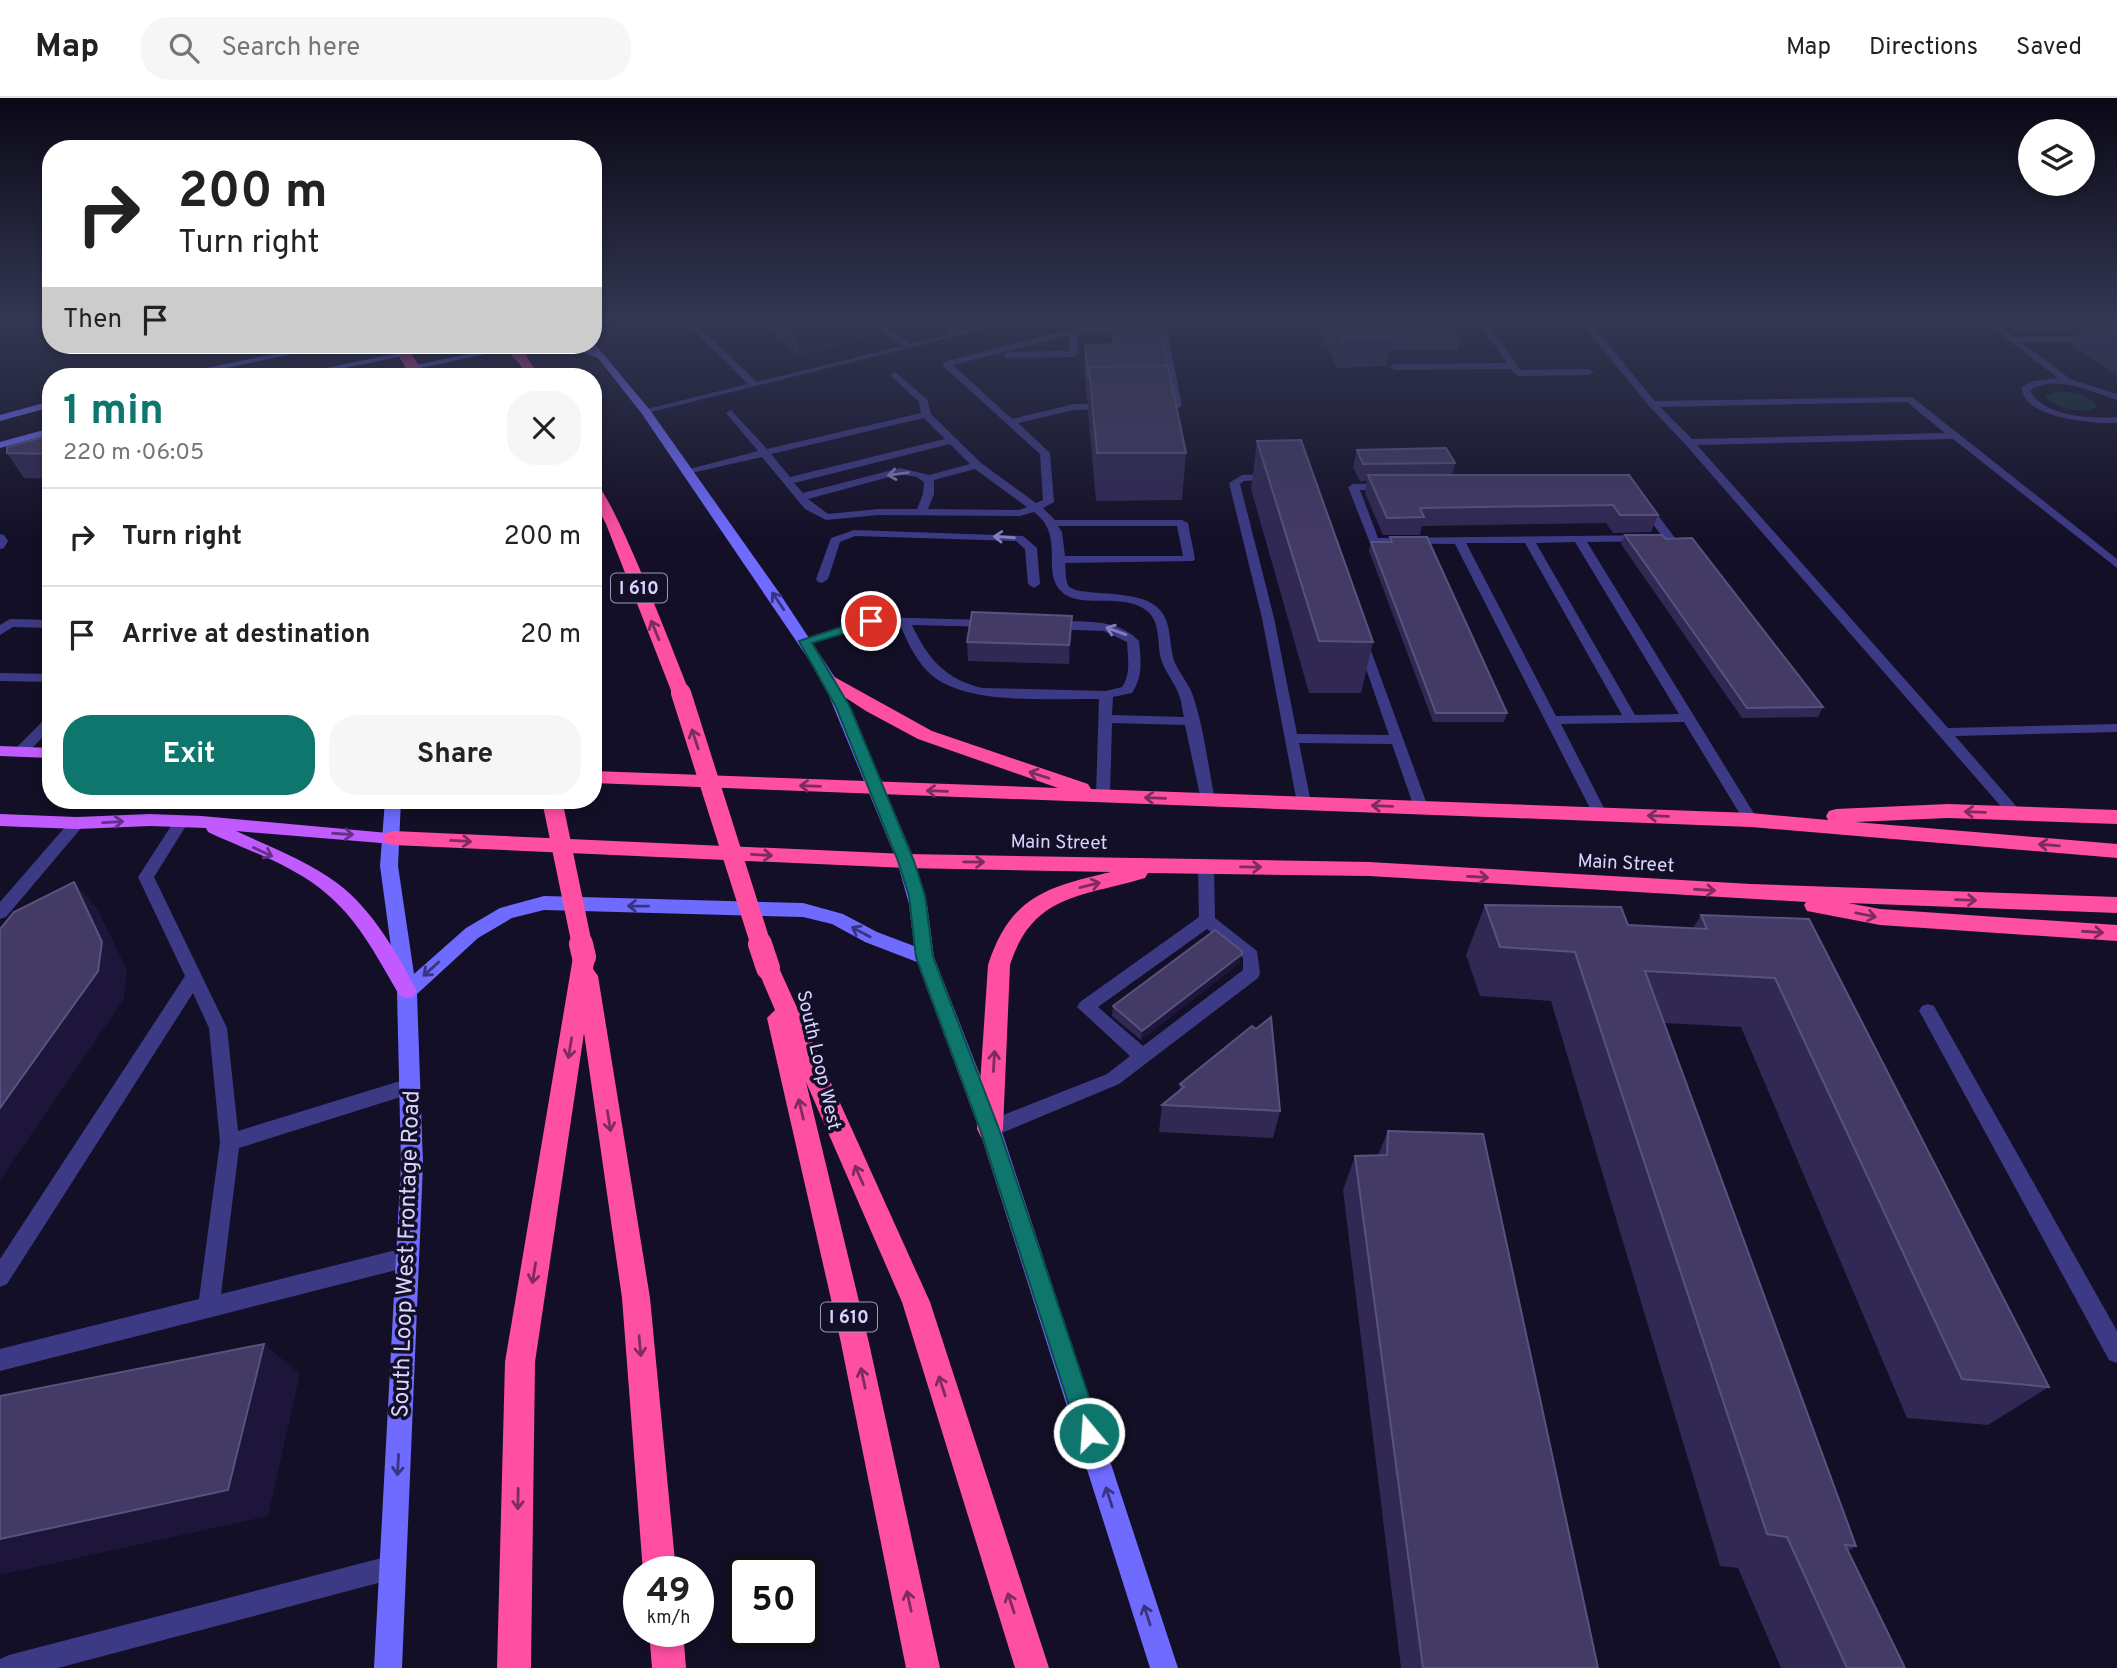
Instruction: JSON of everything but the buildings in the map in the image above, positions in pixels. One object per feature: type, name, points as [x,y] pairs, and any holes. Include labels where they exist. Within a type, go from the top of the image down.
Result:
[{"type":"highway","name":"South Loop West","points":[[602,503],[681,693],[768,968],[855,1343],[923,1668]]},
{"type":"highway","points":[[829,679],[872,707],[925,734],[1103,796]]},
{"type":"highway","points":[[602,777],[1751,820],[2117,851]]},
{"type":"highway","points":[[554,809],[584,957],[636,1298],[659,1556]]},
{"type":"highway","points":[[1751,820],[1948,811],[2117,817]]},
{"type":"highway","name":"Main Street","points":[[393,838],[906,861],[1369,869],[1751,892],[2117,905]]},
{"type":"highway","points":[[990,1129],[999,965],[1003,946],[1011,929],[1025,914],[1061,892],[1166,866]]},
{"type":"highway","points":[[1751,892],[1880,918],[2117,933]]},
{"type":"highway","points":[[514,1668],[520,1362],[584,957]]},
{"type":"highway","points":[[768,968],[916,1302],[1032,1668]]},
{"type":"highway","points":[[667,1647],[669,1668]]},
{"type":"main road","points":[[630,392],[829,679],[878,789],[917,896],[925,957],[990,1129],[1164,1668]]},
{"type":"main road","points":[[0,418],[42,406]]},
{"type":"main road","points":[[0,445],[42,433]]},
{"type":"main road","points":[[0,751],[42,753]]},
{"type":"main road","name":"South Loop West Frontage Road","points":[[388,1668],[412,1164],[407,991],[389,866],[393,809]]},
{"type":"main road","name":"Main Street","points":[[0,820],[77,823],[182,821],[393,838]]},
{"type":"main road","points":[[202,822],[311,874],[345,900],[376,940],[407,991],[472,933],[506,914],[544,903],[803,910],[836,919],[871,937],[925,957]]},
{"type":"lane","points":[[646,412],[726,392]]},
{"type":"lane","points":[[915,392],[924,401],[926,415],[977,465],[1036,508],[1051,523],[1056,532],[1062,585],[1068,592],[1083,596],[1124,597],[1144,603],[1154,610],[1161,620],[1168,661],[1186,695],[1208,800]]},
{"type":"lane","points":[[730,413],[802,497],[816,512],[826,517],[878,512],[1020,513],[1049,502],[1045,453],[977,392]]},
{"type":"lane","points":[[1152,406],[1177,406],[1175,392]]},
{"type":"lane","points":[[1642,392],[2015,814]]},
{"type":"lane","points":[[2026,392],[2043,407],[2059,413],[2095,421],[2117,420]]},
{"type":"lane","points":[[1652,404],[1909,399],[2117,565]]},
{"type":"lane","points":[[1010,422],[1074,407],[1126,406]]},
{"type":"lane","points":[[687,471],[926,415]]},
{"type":"lane","points":[[1689,442],[1955,436]]},
{"type":"lane","points":[[788,481],[952,440]]},
{"type":"lane","points":[[927,479],[977,465]]},
{"type":"lane","points":[[802,497],[900,471],[912,472],[927,479],[932,490],[921,512]]},
{"type":"lane","points":[[1282,477],[1242,478],[1234,483],[1268,618],[1304,803]]},
{"type":"lane","points":[[1629,484],[1669,538],[1579,539],[1374,541],[1353,487],[1629,484]]},
{"type":"lane","points":[[1051,523],[1182,523],[1189,559],[1059,560]]},
{"type":"lane","points":[[822,579],[835,540],[843,535],[993,536],[1019,538],[1027,542],[1031,548],[1034,584]]},
{"type":"lane","points":[[0,537],[0,546]]},
{"type":"lane","points":[[1579,539],[1751,820]]},
{"type":"lane","points":[[1460,540],[1600,814]]},
{"type":"lane","points":[[1529,540],[1630,719]]},
{"type":"lane","points":[[34,624],[42,617]]},
{"type":"lane","points":[[805,641],[871,621],[1001,624]]},
{"type":"lane","points":[[904,621],[920,657],[930,669],[967,689],[982,692],[1106,695],[1127,690],[1133,681],[1133,641],[1125,633],[1114,629],[1043,625]]},
{"type":"lane","points":[[0,631],[10,624],[42,624]]},
{"type":"lane","points":[[1356,624],[1421,807]]},
{"type":"lane","points":[[0,677],[42,678]]},
{"type":"lane","points":[[1103,796],[1106,695]]},
{"type":"lane","points":[[1552,720],[1689,718]]},
{"type":"lane","points":[[1106,719],[1192,721]]},
{"type":"lane","points":[[1944,732],[2117,728]]},
{"type":"lane","points":[[20,752],[42,731]]},
{"type":"lane","points":[[1292,738],[1398,740]]},
{"type":"lane","points":[[182,821],[146,877],[218,1028],[230,1142],[209,1307]]},
{"type":"lane","points":[[0,913],[77,823]]},
{"type":"lane","points":[[1206,867],[1207,920]]},
{"type":"lane","points":[[990,1129],[1114,1079],[1252,972],[1251,955],[1207,920]]},
{"type":"lane","points":[[1143,1057],[1086,1007],[1207,920]]},
{"type":"lane","points":[[0,1277],[193,978]]},
{"type":"lane","points":[[1927,1011],[2117,1352]]},
{"type":"lane","points":[[230,1142],[410,1086]]},
{"type":"lane","points":[[0,1360],[408,1257]]},
{"type":"lane","points":[[9,1668],[393,1567]]},
{"type":"green space","points":[[2054,392],[2074,393],[2090,399],[2097,407],[2077,410],[2062,407],[2045,396]]},
{"type":"route","points":[[871,621],[805,641],[843,707],[906,861],[917,896],[925,957],[990,1129],[1089,1433]]}]
